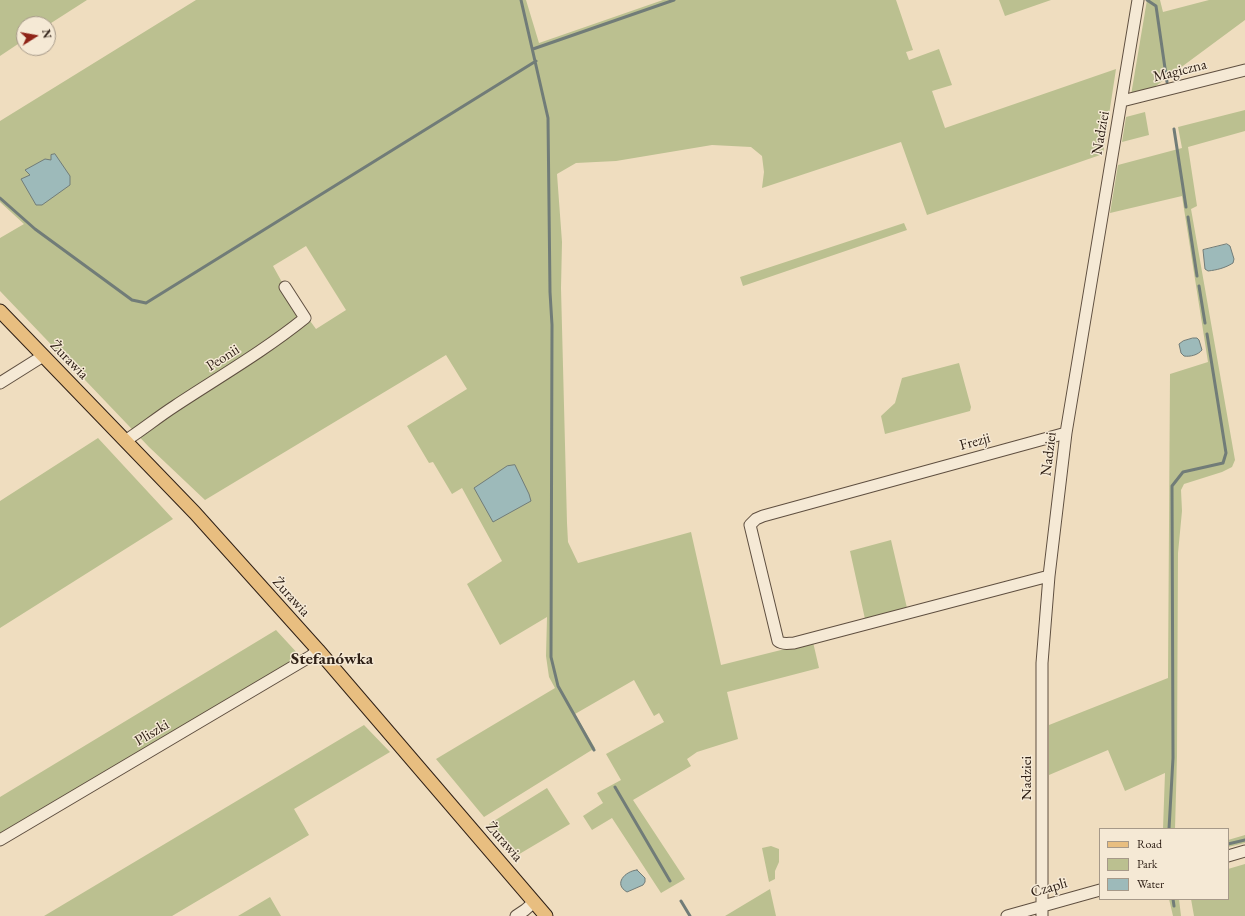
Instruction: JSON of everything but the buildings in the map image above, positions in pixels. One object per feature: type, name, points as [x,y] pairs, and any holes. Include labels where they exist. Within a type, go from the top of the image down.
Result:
[{"type":"main road","name":"Żurawia","points":[[0,311],[195,513],[318,650],[546,916]]},
{"type":"street","name":"Nadziei","points":[[1042,910],[1042,663],[1049,576],[1066,433],[1138,0]]},
{"type":"street","name":"Magiczna","points":[[1122,101],[1245,70]]},
{"type":"street","name":"Peonii","points":[[125,442],[176,406],[241,364],[305,318],[285,287]]},
{"type":"street","points":[[0,383],[43,356]]},
{"type":"street","name":"Frezji","points":[[1049,576],[794,643],[781,643],[778,641],[750,525],[756,519],[763,516],[1066,433]]},
{"type":"street","name":"Pliszki","points":[[0,840],[311,656],[318,650]]},
{"type":"street","points":[[1229,856],[1245,851]]},
{"type":"street","name":"Czapli","points":[[1007,916],[1042,910],[1099,890]]},
{"type":"street","points":[[516,916],[526,910],[534,902]]},
{"type":"green space","points":[[0,0],[87,0],[56,20],[56,16],[16,16],[16,45],[0,56]]},
{"type":"green space","points":[[196,0],[526,0],[539,43],[663,0],[896,0],[913,50],[906,52],[909,60],[939,49],[952,85],[932,91],[945,128],[1116,69],[1103,154],[927,215],[901,142],[762,188],[764,172],[762,156],[751,147],[712,145],[616,161],[576,163],[557,174],[562,242],[561,288],[568,542],[578,563],[691,532],[721,665],[813,642],[819,668],[727,692],[738,739],[697,752],[687,759],[691,766],[633,800],[685,879],[661,893],[612,818],[592,830],[583,816],[603,803],[597,793],[621,780],[606,754],[664,722],[659,713],[654,716],[634,680],[575,714],[595,748],[484,817],[436,759],[555,688],[549,677],[546,656],[547,617],[500,645],[467,584],[502,561],[462,488],[452,494],[433,462],[429,463],[407,426],[467,389],[446,355],[205,500],[149,447],[0,291],[0,238],[24,224],[0,202],[0,121]],"holes":[[[306,246],[346,310],[316,329],[283,284],[273,266]]]},
{"type":"green space","points":[[999,0],[1051,0],[1005,16]]},
{"type":"green space","points":[[1147,0],[1160,0],[1163,12],[1209,0],[1245,0],[1245,20],[1149,91],[1131,95]]},
{"type":"green space","points":[[1245,110],[1245,131],[1188,147],[1197,206],[1191,209],[1235,460],[1232,467],[1222,472],[1184,484],[1181,490],[1182,511],[1178,553],[1175,828],[1163,828],[1165,773],[1125,791],[1108,750],[1049,775],[1049,725],[1168,678],[1170,374],[1208,362],[1182,196],[1110,213],[1118,165],[1182,148],[1178,127]]},
{"type":"green space","points":[[1145,112],[1149,135],[1122,142],[1126,117]]},
{"type":"green space","points":[[904,223],[907,230],[743,286],[740,277]]},
{"type":"green space","points":[[959,363],[971,407],[970,411],[885,434],[881,416],[895,403],[902,378]]},
{"type":"green space","points":[[98,438],[173,519],[0,628],[0,501]]},
{"type":"green space","points":[[891,540],[907,608],[865,619],[850,551]]},
{"type":"green space","points":[[276,630],[300,656],[0,835],[0,797]]},
{"type":"green space","points":[[364,725],[390,752],[294,809],[309,835],[172,916],[44,916]]},
{"type":"green space","points":[[547,788],[570,824],[516,856],[489,824]]},
{"type":"green space","points":[[1245,835],[1245,843],[1229,847],[1229,840]]},
{"type":"green space","points":[[771,846],[779,849],[779,862],[775,871],[775,879],[769,882],[762,848]]},
{"type":"green space","points":[[1245,864],[1245,916],[1194,916],[1191,900],[1229,900],[1229,869]]},
{"type":"green space","points":[[770,889],[776,916],[725,916]]},
{"type":"green space","points":[[270,897],[281,916],[238,916]]},
{"type":"green space","points":[[1169,900],[1179,900],[1181,916],[1173,916]]},
{"type":"water","points":[[55,154],[70,176],[70,185],[42,205],[36,205],[21,179],[30,175],[25,170],[45,159],[51,160],[51,155]]},
{"type":"water","points":[[1227,244],[1230,246],[1234,259],[1233,263],[1215,270],[1208,271],[1205,269],[1203,250]]},
{"type":"water","points":[[1193,338],[1197,338],[1199,340],[1202,350],[1194,355],[1184,356],[1181,353],[1179,344]]},
{"type":"water","points":[[515,465],[531,501],[493,522],[474,488],[507,466]]},
{"type":"water","points":[[637,870],[645,878],[645,882],[643,885],[627,892],[621,885],[622,878],[628,873]]},
{"type":"waterway","points":[[521,0],[548,118],[550,292],[552,325],[551,657],[558,686],[594,750]]},
{"type":"waterway","points":[[533,49],[674,0]]},
{"type":"waterway","points":[[1147,0],[1156,6],[1167,82]]},
{"type":"waterway","points":[[0,198],[35,229],[132,300],[146,303],[536,61]]},
{"type":"waterway","points":[[1174,129],[1186,207]]},
{"type":"waterway","points":[[1188,217],[1197,276]]},
{"type":"waterway","points":[[1199,286],[1205,323]]},
{"type":"waterway","points":[[1169,828],[1173,758],[1172,486],[1183,472],[1223,463],[1226,453],[1207,334]]},
{"type":"waterway","points":[[615,787],[670,881]]},
{"type":"waterway","points":[[1229,844],[1245,840]]},
{"type":"waterway","points":[[1173,900],[1174,906]]},
{"type":"waterway","points":[[681,901],[690,916]]},
{"type":"district","name":"Stefanówka","points":[[332,659]]}]
